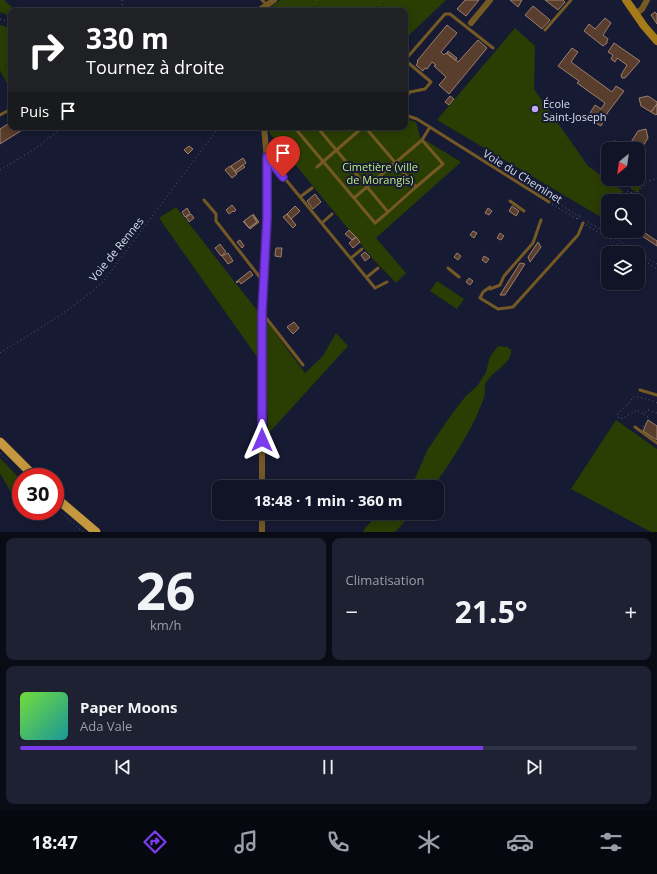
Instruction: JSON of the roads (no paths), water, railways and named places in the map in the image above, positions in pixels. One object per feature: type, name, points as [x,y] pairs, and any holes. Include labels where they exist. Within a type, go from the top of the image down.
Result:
[{"type":"main road","points":[[626,0],[657,37]]},
{"type":"main road","points":[[630,0],[637,13],[657,41]]},
{"type":"main road","points":[[0,442],[26,468]]},
{"type":"main road","points":[[64,505],[96,532]]},
{"type":"street","points":[[265,2],[274,0]]},
{"type":"street","points":[[469,25],[490,0]]},
{"type":"street","points":[[637,13],[642,9],[647,0]]},
{"type":"street","points":[[262,480],[262,313],[267,218],[267,157],[264,130]]},
{"type":"street","points":[[262,520],[262,532]]},
{"type":"lane","points":[[545,30],[571,0]]},
{"type":"lane","points":[[408,56],[444,14],[450,14],[469,25],[493,48]]},
{"type":"lane","points":[[408,63],[431,82],[425,89],[410,92],[408,94]]},
{"type":"lane","name":"Voie du Cheminet","points":[[408,116],[417,119],[549,202]]},
{"type":"lane","points":[[354,198],[422,140],[430,127]]},
{"type":"lane","points":[[296,130],[375,223],[443,164],[422,140]]},
{"type":"lane","points":[[319,130],[388,212]]},
{"type":"lane","points":[[317,167],[360,130]]},
{"type":"lane","points":[[367,130],[416,187]]},
{"type":"lane","points":[[267,157],[376,288],[387,282]]},
{"type":"lane","points":[[300,197],[312,188]]},
{"type":"lane","points":[[204,200],[216,214],[216,221],[264,282]]},
{"type":"lane","points":[[510,201],[524,211]]},
{"type":"lane","points":[[322,223],[332,214]]},
{"type":"lane","points":[[541,220],[533,243],[504,276],[500,285],[483,292],[480,298],[498,309],[513,307],[578,235],[583,223]]},
{"type":"lane","points":[[352,258],[362,249]]},
{"type":"lane","points":[[367,277],[378,268]]},
{"type":"lane","points":[[448,268],[459,276]]},
{"type":"lane","points":[[262,313],[303,365]]},
{"type":"lane","points":[[640,390],[657,395]]},
{"type":"lane","points":[[635,428],[657,443]]},
{"type":"place","name":"École Saint-Joseph","points":[[535,109]]},
{"type":"park label","name":"Cimetière (ville de Morangis)","points":[[380,172]]}]
